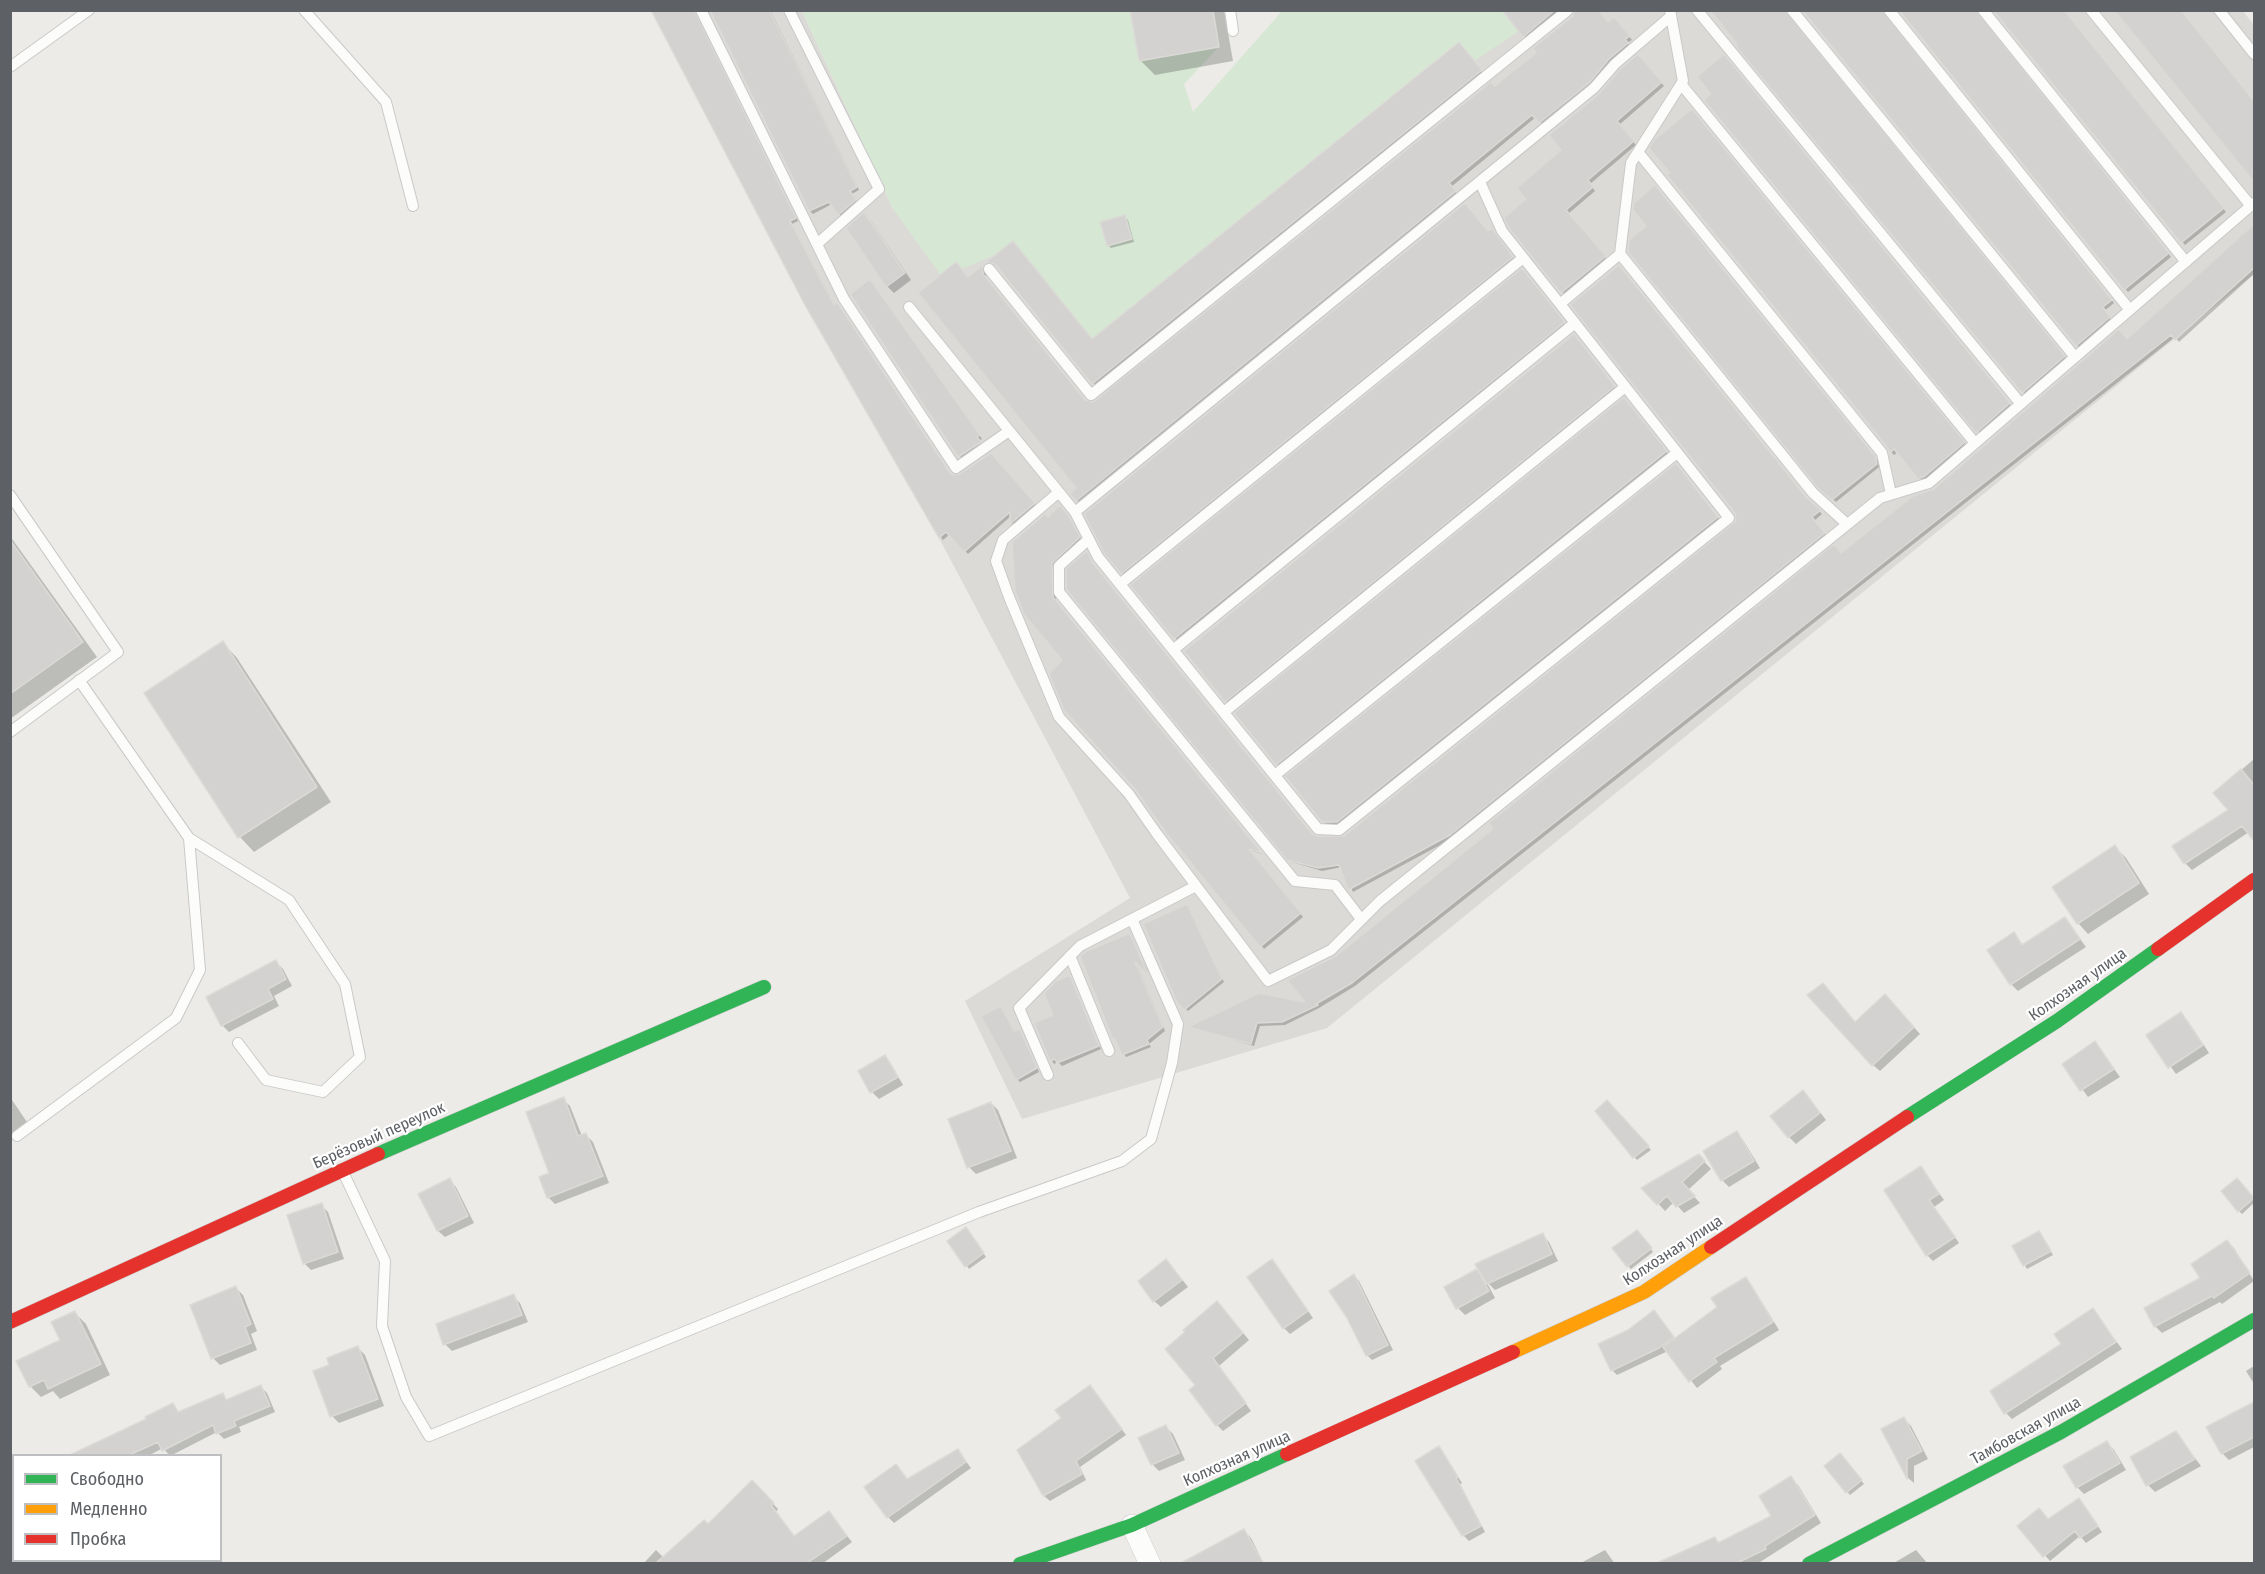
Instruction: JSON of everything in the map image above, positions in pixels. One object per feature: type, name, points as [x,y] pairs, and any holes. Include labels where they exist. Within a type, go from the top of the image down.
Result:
[{"type":"street","name":"Колхозная улица","points":[[1020,1563],[1132,1525],[1644,1292],[1816,1176],[2057,1021],[2254,880]]},
{"type":"street","name":"Берёзовый переулок","points":[[10,1322],[342,1170],[764,987]]},
{"type":"street","name":"Тамбовская улица","points":[[1809,1563],[2061,1432],[2254,1320]]},
{"type":"street","points":[[1132,1525],[1150,1563]]},
{"type":"lane","points":[[10,67],[89,10]]},
{"type":"lane","points":[[304,10],[386,102],[413,206]]},
{"type":"lane","points":[[701,10],[844,299],[956,468],[1009,431]]},
{"type":"lane","points":[[789,10],[879,189],[817,244]]},
{"type":"lane","points":[[1230,10],[1233,31]]},
{"type":"lane","points":[[989,269],[1091,395],[1568,10]]},
{"type":"lane","points":[[1697,10],[2021,404]]},
{"type":"lane","points":[[1792,10],[2076,357]]},
{"type":"lane","points":[[1888,10],[2130,310]]},
{"type":"lane","points":[[1983,10],[2186,262]]},
{"type":"lane","points":[[1059,492],[1004,540],[996,561],[1059,717],[1129,794],[1268,981],[1330,950],[1380,901],[1880,498],[1929,483],[2253,205],[2091,10]]},
{"type":"lane","points":[[2219,10],[2254,54]]},
{"type":"lane","points":[[1560,304],[1620,254],[1631,163],[1683,81],[1670,13]]},
{"type":"lane","points":[[1075,512],[1594,88],[1615,64],[1670,13]]},
{"type":"lane","points":[[1681,84],[1975,443]]},
{"type":"lane","points":[[1638,152],[1882,453],[1891,494]]},
{"type":"lane","points":[[909,307],[1075,512],[1098,557],[1318,829],[1339,830],[1728,518],[1502,231],[1480,182]]},
{"type":"lane","points":[[1620,254],[1813,492],[1847,524]]},
{"type":"lane","points":[[1120,584],[1523,258]]},
{"type":"lane","points":[[1173,650],[1575,323]]},
{"type":"lane","points":[[1224,712],[1625,387]]},
{"type":"lane","points":[[1275,775],[1677,453]]},
{"type":"lane","points":[[10,495],[118,652],[10,732]]},
{"type":"lane","points":[[1089,539],[1059,566],[1059,592],[1295,881],[1335,885],[1362,919]]},
{"type":"lane","points":[[79,680],[189,838],[288,900],[345,984],[360,1057],[323,1092],[266,1080],[238,1043]]},
{"type":"lane","points":[[17,1136],[177,1018],[200,970],[189,838]]},
{"type":"lane","points":[[1048,1075],[1019,1008],[1080,946],[1196,886]]},
{"type":"lane","points":[[342,1170],[385,1262],[382,1326],[406,1397],[429,1436],[979,1212],[1122,1161],[1152,1139],[1172,1063],[1178,1024],[1132,919]]},
{"type":"lane","points":[[1070,956],[1108,1051]]},
{"type":"shaded area","points":[[651,11],[802,11],[893,209],[995,255],[1013,241],[1092,339],[1500,11],[2243,11],[2254,25],[2254,274],[1327,1028],[1022,1119],[965,1001],[1130,898],[939,538],[805,305]]},
{"type":"green space","points":[[802,11],[1130,11],[1139,61],[1219,47],[1184,84],[1193,112],[1282,11],[1502,11],[1519,31],[1474,61],[1458,42],[1092,339],[995,255],[942,277],[893,209]]},
{"type":"building","points":[[651,10],[694,10],[796,218],[790,221],[834,305],[837,302],[950,473],[960,474],[991,453],[1035,503],[1010,524],[1010,512],[964,552],[946,532],[939,538],[805,305]]},
{"type":"building","points":[[710,10],[769,10],[857,187],[850,191],[856,200],[838,215],[829,202],[809,211]]},
{"type":"building","points":[[1130,10],[1213,10],[1219,47],[1139,61]]},
{"type":"building","points":[[1502,10],[1555,10],[1523,37]]},
{"type":"building","points":[[1575,10],[1598,10],[1608,22],[1614,17],[1630,36],[1625,39],[1628,43],[1609,59],[1589,83],[1539,123],[1532,115],[1449,183],[1456,191],[1076,501],[1070,494],[1076,488],[918,293],[956,262],[968,277],[983,265],[983,274],[1085,400],[1093,402],[1491,82],[1495,86],[1536,53],[1533,48],[1573,16]]},
{"type":"building","points":[[1710,10],[1785,10],[2065,356],[2022,393],[1735,45],[1737,44]]},
{"type":"building","points":[[1802,10],[1882,10],[2112,300],[2103,307],[2110,317],[2076,346]]},
{"type":"building","points":[[1899,10],[1976,10],[2169,253],[2124,290]]},
{"type":"building","points":[[1993,10],[2064,10],[2224,208],[2181,243]]},
{"type":"building","points":[[2114,10],[2181,10],[2254,101],[2254,182]]},
{"type":"building","points":[[1459,42],[1482,70],[1092,384],[995,264],[986,262],[1013,241],[1092,339]]},
{"type":"building","points":[[1638,54],[1662,82],[1617,121],[1634,141],[1588,180],[1593,187],[1566,210],[1606,256],[1561,293],[1508,227],[1504,218],[1526,199],[1517,188],[1561,150],[1549,135],[1599,94],[1620,69]]},
{"type":"building","points":[[1724,54],[2010,403],[1976,433],[1704,100],[1711,94],[1697,77]]},
{"type":"building","points":[[1692,109],[1965,442],[1925,476],[1918,479],[1894,449],[1890,453],[1667,175],[1670,173],[1649,148],[1654,140]]},
{"type":"building","points":[[1655,185],[1875,456],[1877,464],[1832,500],[1818,488],[1628,252],[1629,240],[1646,226],[1633,210],[1634,203]]},
{"type":"building","points":[[1465,203],[1488,231],[1492,228],[1513,257],[1121,574],[1104,553],[1084,514]]},
{"type":"building","points":[[864,212],[905,273],[886,287],[846,228]]},
{"type":"building","points":[[1125,215],[1132,239],[1107,246],[1100,222]]},
{"type":"building","points":[[2254,224],[2254,268],[2175,340],[2171,335],[1352,983],[1316,1004],[1318,1005],[1282,1022],[1257,1023],[1251,1044],[1188,1027],[1259,993],[1305,1002],[1287,980],[1336,956],[1493,829],[1489,823],[1834,544],[1841,553],[1913,496],[1934,489],[2119,329],[2127,339]]},
{"type":"building","points":[[1619,265],[1807,498],[1821,510],[1812,517],[1825,533],[1450,835],[1348,890],[1339,865],[1318,868],[1287,860],[1066,589],[1066,569],[1087,551],[1092,562],[1312,834],[1344,836],[1736,521],[1735,513],[1570,305]]},
{"type":"building","points":[[1522,268],[1565,322],[1174,639],[1130,585]]},
{"type":"building","points":[[870,279],[980,435],[977,437],[981,442],[958,457],[850,294]]},
{"type":"building","points":[[1574,334],[1615,386],[1225,702],[1184,651]]},
{"type":"building","points":[[1624,397],[1667,451],[1276,765],[1234,713]]},
{"type":"building","points":[[1676,463],[1718,517],[1337,822],[1322,822],[1285,776]]},
{"type":"building","points":[[1060,505],[1069,516],[1080,537],[1052,563],[1053,597],[1262,853],[1249,849],[1301,913],[1260,947],[1167,834],[1135,789],[1064,710],[1049,674],[1062,660],[1024,614],[1015,591],[1012,542],[1045,514],[1048,517]]},
{"type":"building","points":[[10,540],[83,642],[10,694]]},
{"type":"building","points":[[223,641],[317,787],[238,838],[144,693]]},
{"type":"building","points":[[2241,769],[2254,785],[2254,841],[2242,826],[2184,864],[2172,846],[2228,810],[2213,793]]},
{"type":"building","points":[[2115,845],[2139,883],[2077,924],[2052,887]]},
{"type":"building","points":[[1187,904],[1222,979],[1184,1010],[1177,1002],[1143,924]]},
{"type":"building","points":[[2065,917],[2080,939],[2010,985],[1987,950],[2014,932],[2022,945]]},
{"type":"building","points":[[1130,933],[1148,975],[1135,962],[1163,1027],[1147,1040],[1149,1044],[1122,1055],[1115,1039],[1113,1040],[1080,956]]},
{"type":"building","points":[[276,960],[286,979],[268,989],[273,999],[221,1026],[206,997]]},
{"type":"building","points":[[1070,975],[1099,1046],[1057,1063],[1055,1059],[1050,1061],[1034,1023],[1053,1015],[1044,993],[1056,981]]},
{"type":"building","points":[[1823,983],[1855,1022],[1885,994],[1914,1027],[1872,1066],[1807,995]]},
{"type":"building","points":[[1001,1006],[1014,1031],[1020,1029],[1037,1068],[1016,1080],[981,1016]]},
{"type":"building","points":[[2181,1012],[2203,1045],[2168,1068],[2146,1035]]},
{"type":"building","points":[[2095,1041],[2114,1069],[2080,1091],[2062,1064]]},
{"type":"building","points":[[885,1055],[898,1077],[870,1093],[858,1071]]},
{"type":"building","points":[[1803,1090],[1820,1113],[1788,1138],[1770,1116]]},
{"type":"building","points":[[564,1097],[578,1136],[586,1133],[603,1176],[547,1198],[539,1177],[549,1173],[526,1112]]},
{"type":"building","points":[[1607,1100],[1649,1146],[1633,1158],[1595,1111]]},
{"type":"building","points":[[991,1102],[1011,1151],[967,1168],[948,1119]]},
{"type":"building","points":[[1737,1131],[1754,1161],[1721,1181],[1703,1151]]},
{"type":"building","points":[[1699,1154],[1705,1161],[1682,1182],[1695,1196],[1676,1207],[1667,1196],[1657,1205],[1641,1188]]},
{"type":"building","points":[[1921,1166],[1939,1194],[1929,1200],[1955,1237],[1926,1256],[1884,1190]]},
{"type":"building","points":[[450,1178],[468,1216],[437,1231],[418,1194]]},
{"type":"building","points":[[2237,1178],[2254,1198],[2238,1212],[2221,1191]]},
{"type":"building","points":[[322,1203],[338,1252],[303,1264],[287,1215]]},
{"type":"building","points":[[966,1227],[984,1253],[965,1267],[947,1241]]},
{"type":"building","points":[[1637,1230],[1652,1248],[1627,1267],[1612,1248]]},
{"type":"building","points":[[2039,1231],[2051,1251],[2023,1266],[2012,1246]]},
{"type":"building","points":[[1543,1233],[1552,1254],[1487,1284],[1475,1264]]},
{"type":"building","points":[[2227,1240],[2250,1273],[2214,1298],[2212,1296],[2154,1327],[2144,1308],[2200,1278],[2191,1264]]},
{"type":"building","points":[[1166,1259],[1182,1280],[1153,1302],[1138,1281]]},
{"type":"building","points":[[1272,1259],[1308,1311],[1283,1329],[1247,1277]]},
{"type":"building","points":[[1477,1269],[1489,1291],[1456,1309],[1444,1287]]},
{"type":"building","points":[[1354,1274],[1388,1345],[1366,1356],[1347,1318],[1329,1291]]},
{"type":"building","points":[[1746,1277],[1773,1322],[1714,1358],[1717,1362],[1689,1382],[1663,1347],[1717,1307],[1711,1298]]},
{"type":"building","points":[[236,1286],[251,1324],[245,1327],[251,1343],[211,1359],[190,1305]]},
{"type":"building","points":[[514,1294],[522,1315],[443,1345],[436,1324]]},
{"type":"building","points":[[1217,1301],[1243,1333],[1213,1358],[1246,1403],[1216,1426],[1189,1390],[1195,1385],[1165,1349]]},
{"type":"building","points":[[2093,1308],[2116,1342],[2004,1414],[1990,1391],[2061,1344],[2054,1334]]},
{"type":"building","points":[[1654,1310],[1674,1337],[1659,1348],[1611,1371],[1598,1344],[1628,1330]]},
{"type":"building","points":[[75,1311],[101,1364],[48,1389],[44,1380],[29,1387],[16,1361],[60,1340],[51,1322]]},
{"type":"building","points":[[358,1346],[378,1399],[330,1417],[313,1371],[329,1365],[327,1358]]},
{"type":"building","points":[[261,1385],[270,1406],[234,1421],[236,1426],[216,1434],[213,1425],[162,1451],[158,1442],[131,1454],[72,1454],[146,1419],[145,1417],[173,1403],[178,1412],[223,1393],[226,1400]]},
{"type":"building","points":[[1090,1385],[1122,1429],[1076,1461],[1082,1474],[1043,1496],[1017,1450],[1061,1418],[1055,1410]]},
{"type":"building","points":[[2254,1402],[2254,1437],[2221,1454],[2206,1427]]},
{"type":"building","points":[[1904,1417],[1922,1451],[1907,1459],[1907,1479],[1881,1429]]},
{"type":"building","points":[[1166,1425],[1179,1453],[1151,1465],[1138,1438]]},
{"type":"building","points":[[2176,1431],[2195,1459],[2146,1486],[2130,1457]]},
{"type":"building","points":[[2107,1441],[2120,1463],[2076,1488],[2063,1466]]},
{"type":"building","points":[[1439,1446],[1458,1477],[1456,1478],[1481,1526],[1462,1536],[1415,1461]]},
{"type":"building","points":[[958,1449],[966,1462],[887,1518],[864,1487],[896,1464],[907,1479]]},
{"type":"building","points":[[1840,1453],[1862,1480],[1846,1493],[1824,1466]]},
{"type":"building","points":[[1791,1476],[1815,1515],[1765,1546],[1766,1549],[1737,1563],[1657,1563],[1715,1537],[1718,1543],[1771,1516],[1759,1496]]},
{"type":"building","points":[[752,1480],[774,1503],[771,1505],[794,1536],[829,1511],[847,1536],[807,1563],[656,1563],[704,1520],[708,1524]]},
{"type":"building","points":[[2079,1498],[2098,1526],[2080,1538],[2075,1531],[2043,1557],[2017,1526],[2039,1508],[2048,1519]]},
{"type":"building","points":[[1244,1529],[1263,1563],[1181,1563]]},
{"type":"traffic: fast","points":[[1907,1117],[2057,1021],[2158,949]]},
{"type":"traffic: fast","points":[[378,1154],[764,987]]},
{"type":"traffic: fast","points":[[1809,1564],[2061,1432],[2254,1320]]},
{"type":"traffic: fast","points":[[1020,1564],[1132,1525],[1287,1454]]},
{"type":"traffic: slow","points":[[1513,1352],[1644,1292],[1711,1247]]},
{"type":"traffic: jam","points":[[2158,949],[2254,880]]},
{"type":"traffic: jam","points":[[1711,1247],[1907,1117]]},
{"type":"traffic: jam","points":[[10,1322],[378,1154]]},
{"type":"traffic: jam","points":[[1287,1454],[1513,1352]]}]
